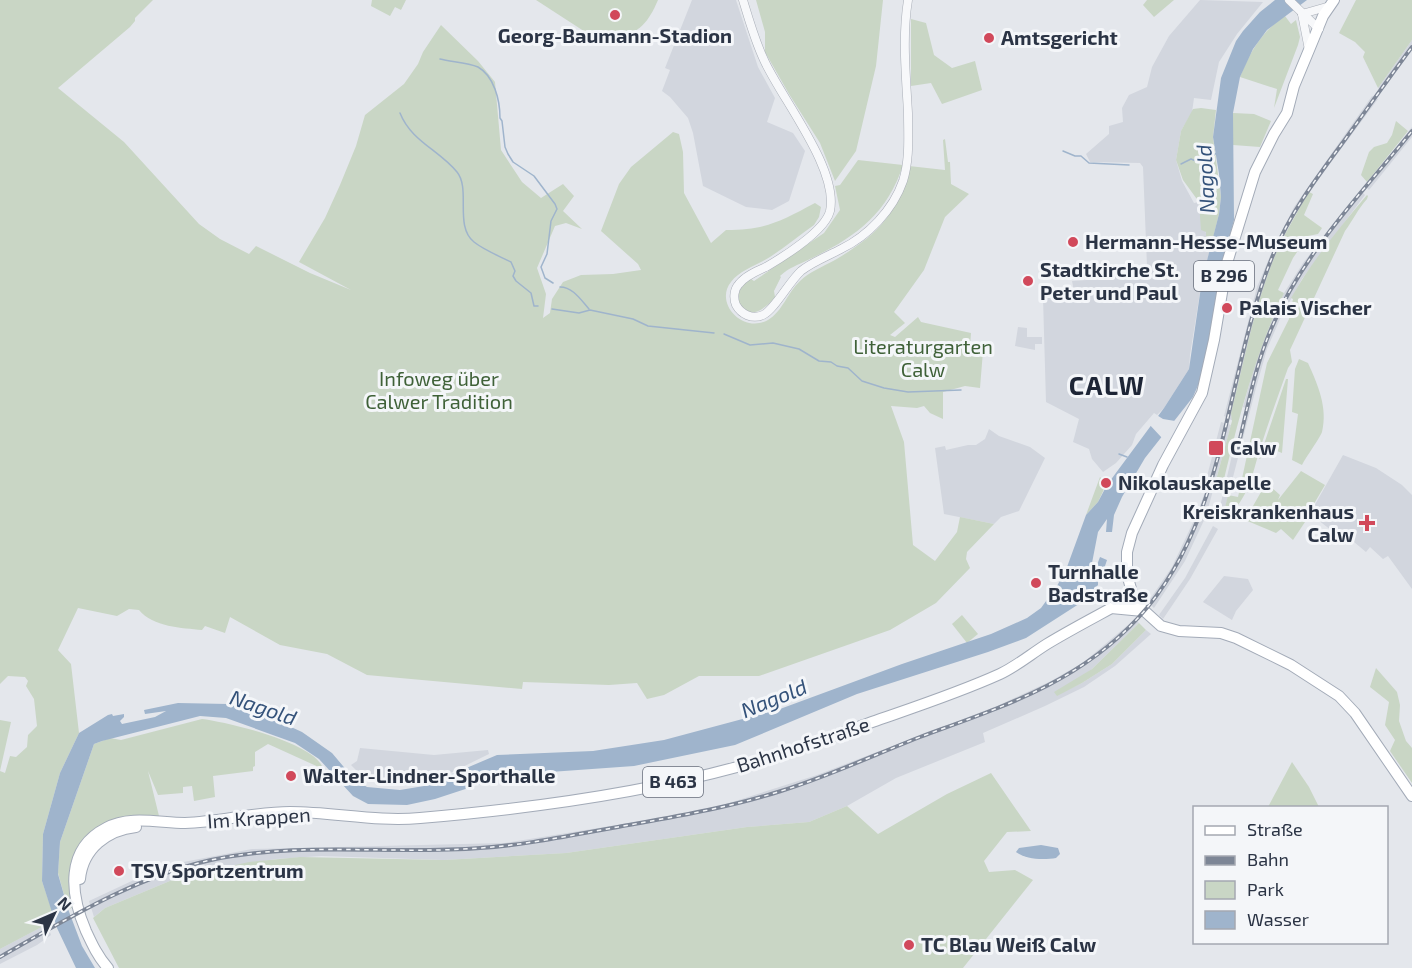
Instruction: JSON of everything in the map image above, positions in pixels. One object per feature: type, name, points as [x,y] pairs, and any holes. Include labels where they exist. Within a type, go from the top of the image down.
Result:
[{"type":"main road","name":"B 296","points":[[1335,2],[1323,16],[1294,86],[1290,105],[1255,172],[1227,263],[1202,393],[1166,460],[1128,545],[1126,574],[1133,596],[1143,611],[1161,626],[1170,629],[1221,633],[1236,638],[1280,659],[1339,696],[1355,713],[1412,796]]},
{"type":"main road","points":[[1126,574],[1115,606],[1143,611]]},
{"type":"main road","name":"Bahnhofstraße","points":[[357,818],[401,820],[514,809],[682,781],[797,750],[936,700],[1001,673],[1045,645],[1133,596]]},
{"type":"main road","name":"Im Krappen","points":[[109,968],[80,895],[80,873],[89,852],[105,837],[127,828],[160,822],[202,822],[289,812],[357,818]]},
{"type":"street","points":[[743,0],[764,60],[817,156],[828,187],[830,202],[830,211],[823,225],[770,264],[738,284],[734,297],[735,303],[744,314],[753,317],[765,314],[787,285],[803,270],[856,241],[867,232],[886,212],[898,193],[903,182],[908,154],[906,58],[908,0]]},
{"type":"street","points":[[1289,0],[1319,29]]},
{"type":"street","points":[[1300,12],[1335,2]]},
{"type":"street","points":[[1300,12],[1309,50]]},
{"type":"shaded area","points":[[692,0],[736,0],[758,67],[775,98],[767,122],[793,133],[805,151],[789,201],[772,210],[746,207],[703,186],[688,118],[662,91],[670,70],[665,68]]},
{"type":"shaded area","points":[[1200,0],[1263,2],[1237,34],[1219,62],[1211,100],[1194,98],[1192,112],[1181,131],[1176,160],[1182,181],[1194,203],[1199,202],[1207,238],[1213,238],[1202,280],[1189,369],[1164,408],[1157,415],[1154,413],[1136,434],[1132,445],[1116,463],[1103,472],[1092,459],[1089,449],[1073,442],[1079,419],[1046,402],[1043,298],[1075,296],[1072,281],[1101,279],[1147,266],[1143,167],[1140,163],[1090,162],[1086,154],[1109,134],[1109,126],[1123,122],[1122,108],[1129,95],[1147,87],[1152,67],[1169,36]]},
{"type":"shaded area","points":[[1412,40],[1412,50],[1382,91],[1378,88]]},
{"type":"shaded area","points":[[1372,96],[1378,99],[1309,192],[1278,250],[1261,296],[1231,413],[1233,421],[1224,416],[1257,287],[1273,249],[1294,207]]},
{"type":"shaded area","points":[[1412,127],[1412,137],[1369,190],[1365,186]]},
{"type":"shaded area","points":[[1361,191],[1365,195],[1302,279],[1280,319],[1267,349],[1224,512],[1219,511],[1233,451],[1236,451],[1246,408],[1243,407],[1255,363],[1274,314],[1303,263]]},
{"type":"shaded area","points":[[1018,327],[1027,328],[1027,337],[1042,337],[1042,344],[1035,344],[1035,350],[1015,346]]},
{"type":"shaded area","points":[[1221,422],[1231,425],[1206,516],[1185,561],[1154,608],[1148,602],[1172,567],[1197,514],[1206,489],[1204,488]]},
{"type":"shaded area","points":[[989,429],[999,436],[1030,447],[1045,458],[1019,511],[1001,517],[994,524],[944,514],[935,448],[945,446],[946,450],[976,445],[985,439]]},
{"type":"shaded area","name":"Kreiskrankenhaus Calw","points":[[1343,455],[1376,468],[1402,485],[1412,495],[1412,589],[1388,556],[1383,559],[1370,547],[1366,552],[1335,526],[1331,530],[1318,520],[1308,517]]},
{"type":"shaded area","points":[[1213,526],[1218,529],[1190,579],[1163,619],[1159,615],[1185,578]]},
{"type":"shaded area","points":[[1224,576],[1248,579],[1253,590],[1236,611],[1232,620],[1203,602]]},
{"type":"shaded area","points":[[1135,619],[1139,623],[1092,669],[1057,695],[1082,683],[1112,664],[1146,630],[1151,634],[1115,666],[1084,687],[983,733],[985,742],[896,778],[847,806],[809,822],[747,827],[566,853],[444,860],[321,856],[276,859],[218,868],[177,878],[105,908],[94,917],[89,901],[178,863],[252,849],[505,843],[704,811],[817,775],[997,706],[1051,681],[1084,662]]},
{"type":"shaded area","points":[[360,748],[434,755],[488,750],[489,754],[430,783],[380,784],[361,775],[351,765],[357,761]]},
{"type":"shaded area","points":[[47,924],[51,935],[0,964],[0,949]]},
{"type":"green space","points":[[0,0],[153,0],[135,18],[130,27],[58,88],[124,142],[199,224],[220,239],[249,254],[256,246],[310,273],[351,290],[299,262],[325,218],[340,185],[356,146],[365,115],[404,84],[441,25],[478,61],[495,82],[501,150],[522,182],[541,198],[563,184],[574,196],[563,211],[582,229],[566,223],[555,226],[537,268],[546,294],[543,318],[550,313],[552,299],[563,282],[581,275],[641,270],[638,264],[601,231],[619,184],[631,167],[673,132],[679,134],[683,152],[684,193],[711,243],[726,230],[740,230],[773,223],[815,203],[821,207],[814,225],[770,257],[739,274],[731,282],[726,299],[729,307],[741,320],[749,323],[768,320],[804,278],[850,251],[874,232],[884,222],[899,198],[909,166],[945,170],[943,140],[945,139],[948,162],[950,162],[951,184],[969,194],[945,217],[924,270],[894,312],[905,323],[890,335],[895,337],[918,317],[921,322],[971,333],[970,347],[983,351],[980,388],[965,386],[943,392],[943,419],[930,413],[924,406],[917,408],[891,406],[904,442],[913,545],[935,561],[957,532],[960,517],[994,524],[967,552],[966,559],[970,568],[936,603],[890,630],[759,676],[699,676],[664,695],[647,699],[637,683],[609,685],[523,682],[522,689],[367,675],[327,654],[280,645],[230,617],[225,633],[205,626],[202,630],[168,626],[152,620],[139,610],[129,609],[117,616],[78,608],[58,650],[71,664],[79,733],[60,773],[43,834],[42,881],[55,920],[0,949],[0,771],[5,773],[10,756],[16,757],[27,747],[28,735],[37,726],[34,699],[26,686],[28,681],[25,677],[8,676],[0,684]]},
{"type":"green space","points":[[372,0],[406,0],[401,10],[395,7],[390,16],[371,6]]},
{"type":"green space","points":[[536,0],[658,0],[647,20],[638,29],[625,36],[605,40],[593,37]]},
{"type":"green space","points":[[756,0],[883,0],[876,66],[856,151],[835,181],[820,143],[765,52],[765,32]]},
{"type":"green space","points":[[1147,0],[1174,0],[1154,17],[1143,5]]},
{"type":"green space","points":[[1356,0],[1412,0],[1412,40],[1378,88],[1363,57],[1365,52],[1355,42],[1339,33]]},
{"type":"green space","points":[[1285,16],[1291,24],[1296,20],[1300,37],[1274,108],[1277,89],[1240,77],[1258,43],[1270,28]]},
{"type":"green space","points":[[911,19],[926,23],[934,55],[952,68],[975,61],[982,90],[942,104],[931,83],[911,86]]},
{"type":"green space","points":[[1193,109],[1216,110],[1213,137],[1221,197],[1213,238],[1206,238],[1206,232],[1201,230],[1199,202],[1183,180],[1176,160],[1181,131]]},
{"type":"green space","points":[[1233,113],[1254,114],[1271,121],[1260,147],[1233,145]]},
{"type":"green space","points":[[1396,121],[1408,131],[1367,182],[1361,175],[1369,152],[1374,147],[1387,143]]},
{"type":"green space","points":[[858,160],[903,165],[888,198],[878,211],[867,223],[840,243],[780,276],[774,291],[775,297],[764,308],[755,312],[747,312],[741,308],[738,301],[743,286],[751,279],[754,281],[824,233],[840,210],[835,186],[840,185]]},
{"type":"green space","points":[[1309,192],[1313,194],[1304,215],[1322,228],[1318,234],[1308,236],[1293,258],[1278,290],[1284,293],[1255,366],[1221,492],[1213,491],[1263,289],[1281,242]]},
{"type":"green space","points":[[1367,195],[1367,199],[1345,231],[1290,350],[1292,362],[1288,368],[1250,483],[1241,500],[1227,518],[1223,516],[1228,495],[1238,497],[1267,363],[1289,319],[1293,299],[1291,298],[1326,245]]},
{"type":"green space","points":[[1299,359],[1308,363],[1318,388],[1324,414],[1319,439],[1302,465],[1292,460],[1298,414],[1292,412],[1295,369]]},
{"type":"green space","points":[[1286,379],[1288,379],[1282,453],[1277,451],[1259,459]]},
{"type":"green space","points":[[1301,471],[1325,485],[1308,514],[1303,512],[1307,519],[1293,540],[1281,529],[1276,533],[1245,520],[1261,492],[1269,485],[1280,495],[1278,500]]},
{"type":"green space","points":[[1100,477],[1106,485],[1098,502],[1086,515]]},
{"type":"green space","points":[[962,615],[978,634],[967,643],[952,624]]},
{"type":"green space","points":[[1139,623],[1146,630],[1112,664],[1057,696],[1054,692],[1092,669]]},
{"type":"green space","points":[[1376,668],[1397,692],[1400,705],[1399,721],[1406,741],[1412,748],[1412,783],[1390,751],[1395,740],[1385,725],[1389,702],[1370,687]]},
{"type":"green space","points":[[202,719],[270,735],[305,751],[317,760],[323,769],[268,744],[255,752],[253,771],[213,776],[215,797],[194,801],[192,786],[183,787],[183,793],[158,795],[148,771],[159,816],[118,818],[98,826],[88,834],[79,844],[70,868],[69,894],[72,908],[68,909],[58,873],[60,842],[94,744],[110,738],[121,740]]},
{"type":"green space","points":[[0,720],[11,722],[0,771]]},
{"type":"green space","points":[[1292,762],[1318,806],[1269,806]]},
{"type":"green space","points":[[991,773],[1031,831],[1007,832],[984,861],[989,872],[1015,870],[1033,880],[963,968],[119,968],[93,918],[105,908],[177,878],[249,862],[300,857],[444,860],[566,853],[747,827],[809,822],[847,806],[878,834],[947,794]]},
{"type":"water","points":[[1275,0],[1307,0],[1267,30],[1253,49],[1240,77],[1233,113],[1234,220],[1221,269],[1199,383],[1193,397],[1145,458],[1122,497],[1114,515],[1112,532],[1106,532],[1107,519],[1098,532],[1092,563],[1097,565],[1100,557],[1107,560],[1103,572],[1105,576],[1102,575],[1098,585],[1082,602],[1026,638],[857,694],[735,745],[634,766],[508,775],[435,799],[407,805],[368,804],[353,796],[319,759],[295,743],[226,718],[200,716],[102,741],[94,744],[60,842],[58,874],[82,946],[95,968],[76,968],[57,928],[42,881],[43,834],[60,773],[79,733],[108,715],[124,714],[120,721],[122,724],[155,717],[166,711],[145,714],[144,710],[178,703],[228,704],[267,716],[302,732],[332,753],[354,779],[367,787],[400,790],[424,786],[497,755],[593,751],[664,740],[780,709],[991,634],[1027,618],[1041,608],[1067,567],[1086,515],[1098,502],[1107,485],[1164,408],[1189,369],[1202,280],[1219,214],[1221,197],[1213,137],[1221,78],[1236,41],[1260,12]]},
{"type":"water","points":[[1041,845],[1058,848],[1060,854],[1056,858],[1041,859],[1025,857],[1016,852],[1019,848]]},
{"type":"pier","points":[[1155,414],[1163,419],[1175,421],[1162,438],[1148,423]]},
{"type":"waterway","points":[[440,59],[474,65],[488,76],[497,96],[508,154],[513,162],[534,176],[555,204],[557,209],[551,221],[547,254],[541,267],[545,278],[553,283]]},
{"type":"waterway","points":[[400,113],[411,131],[450,164],[461,179],[465,227],[468,235],[482,248],[511,262],[516,281],[531,293],[534,306],[538,306]]},
{"type":"waterway","points":[[1063,151],[1081,156],[1089,163],[1129,165]]},
{"type":"waterway","name":"Nagold","points":[[1181,164],[1191,159],[1200,162],[1217,153]]},
{"type":"waterway","points":[[560,287],[573,292],[589,309]]},
{"type":"waterway","points":[[552,309],[579,313],[590,310],[633,319],[648,326],[714,333]]},
{"type":"waterway","points":[[724,334],[750,345],[773,343],[799,349],[819,361],[831,362],[848,368],[862,381],[884,388],[908,392],[961,390]]},
{"type":"waterway","points":[[1119,454],[1127,457]]},
{"type":"railway","points":[[0,957],[102,901],[183,867],[244,854],[278,851],[446,850],[497,847],[680,816],[761,797],[816,779],[1008,704],[1064,677],[1114,641],[1138,618],[1168,579],[1191,537],[1208,491],[1257,301],[1279,240],[1312,185],[1412,47]]},
{"type":"railway","points":[[1236,455],[1260,358],[1285,300],[1335,224],[1412,131]]},
{"type":"place","name":"Georg-Baumann-Stadion","points":[[615,15]]},
{"type":"place","name":"Amtsgericht","points":[[989,38]]},
{"type":"place","name":"Hermann-Hesse-Museum","points":[[1073,242]]},
{"type":"place","name":"Stadtkirche St. Peter und Paul","points":[[1028,281]]},
{"type":"place","name":"Palais Vischer","points":[[1227,308]]},
{"type":"place","name":"Calw","points":[[1216,448]]},
{"type":"place","name":"Nikolauskapelle","points":[[1106,483]]},
{"type":"place","name":"Kreiskrankenhaus Calw","points":[[1367,523]]},
{"type":"place","name":"Turnhalle Badstraße","points":[[1036,583]]},
{"type":"place","name":"Walter-Lindner-Sporthalle","points":[[291,776]]},
{"type":"place","name":"TSV Sportzentrum","points":[[119,871]]},
{"type":"place","name":"TC Blau Weiß Calw","points":[[909,945]]},
{"type":"district","name":"CALW","points":[[1107,386]]},
{"type":"park label","name":"Literaturgarten Calw","points":[[923,358]]},
{"type":"park label","name":"Infoweg über Calwer Tradition","points":[[439,390]]}]
